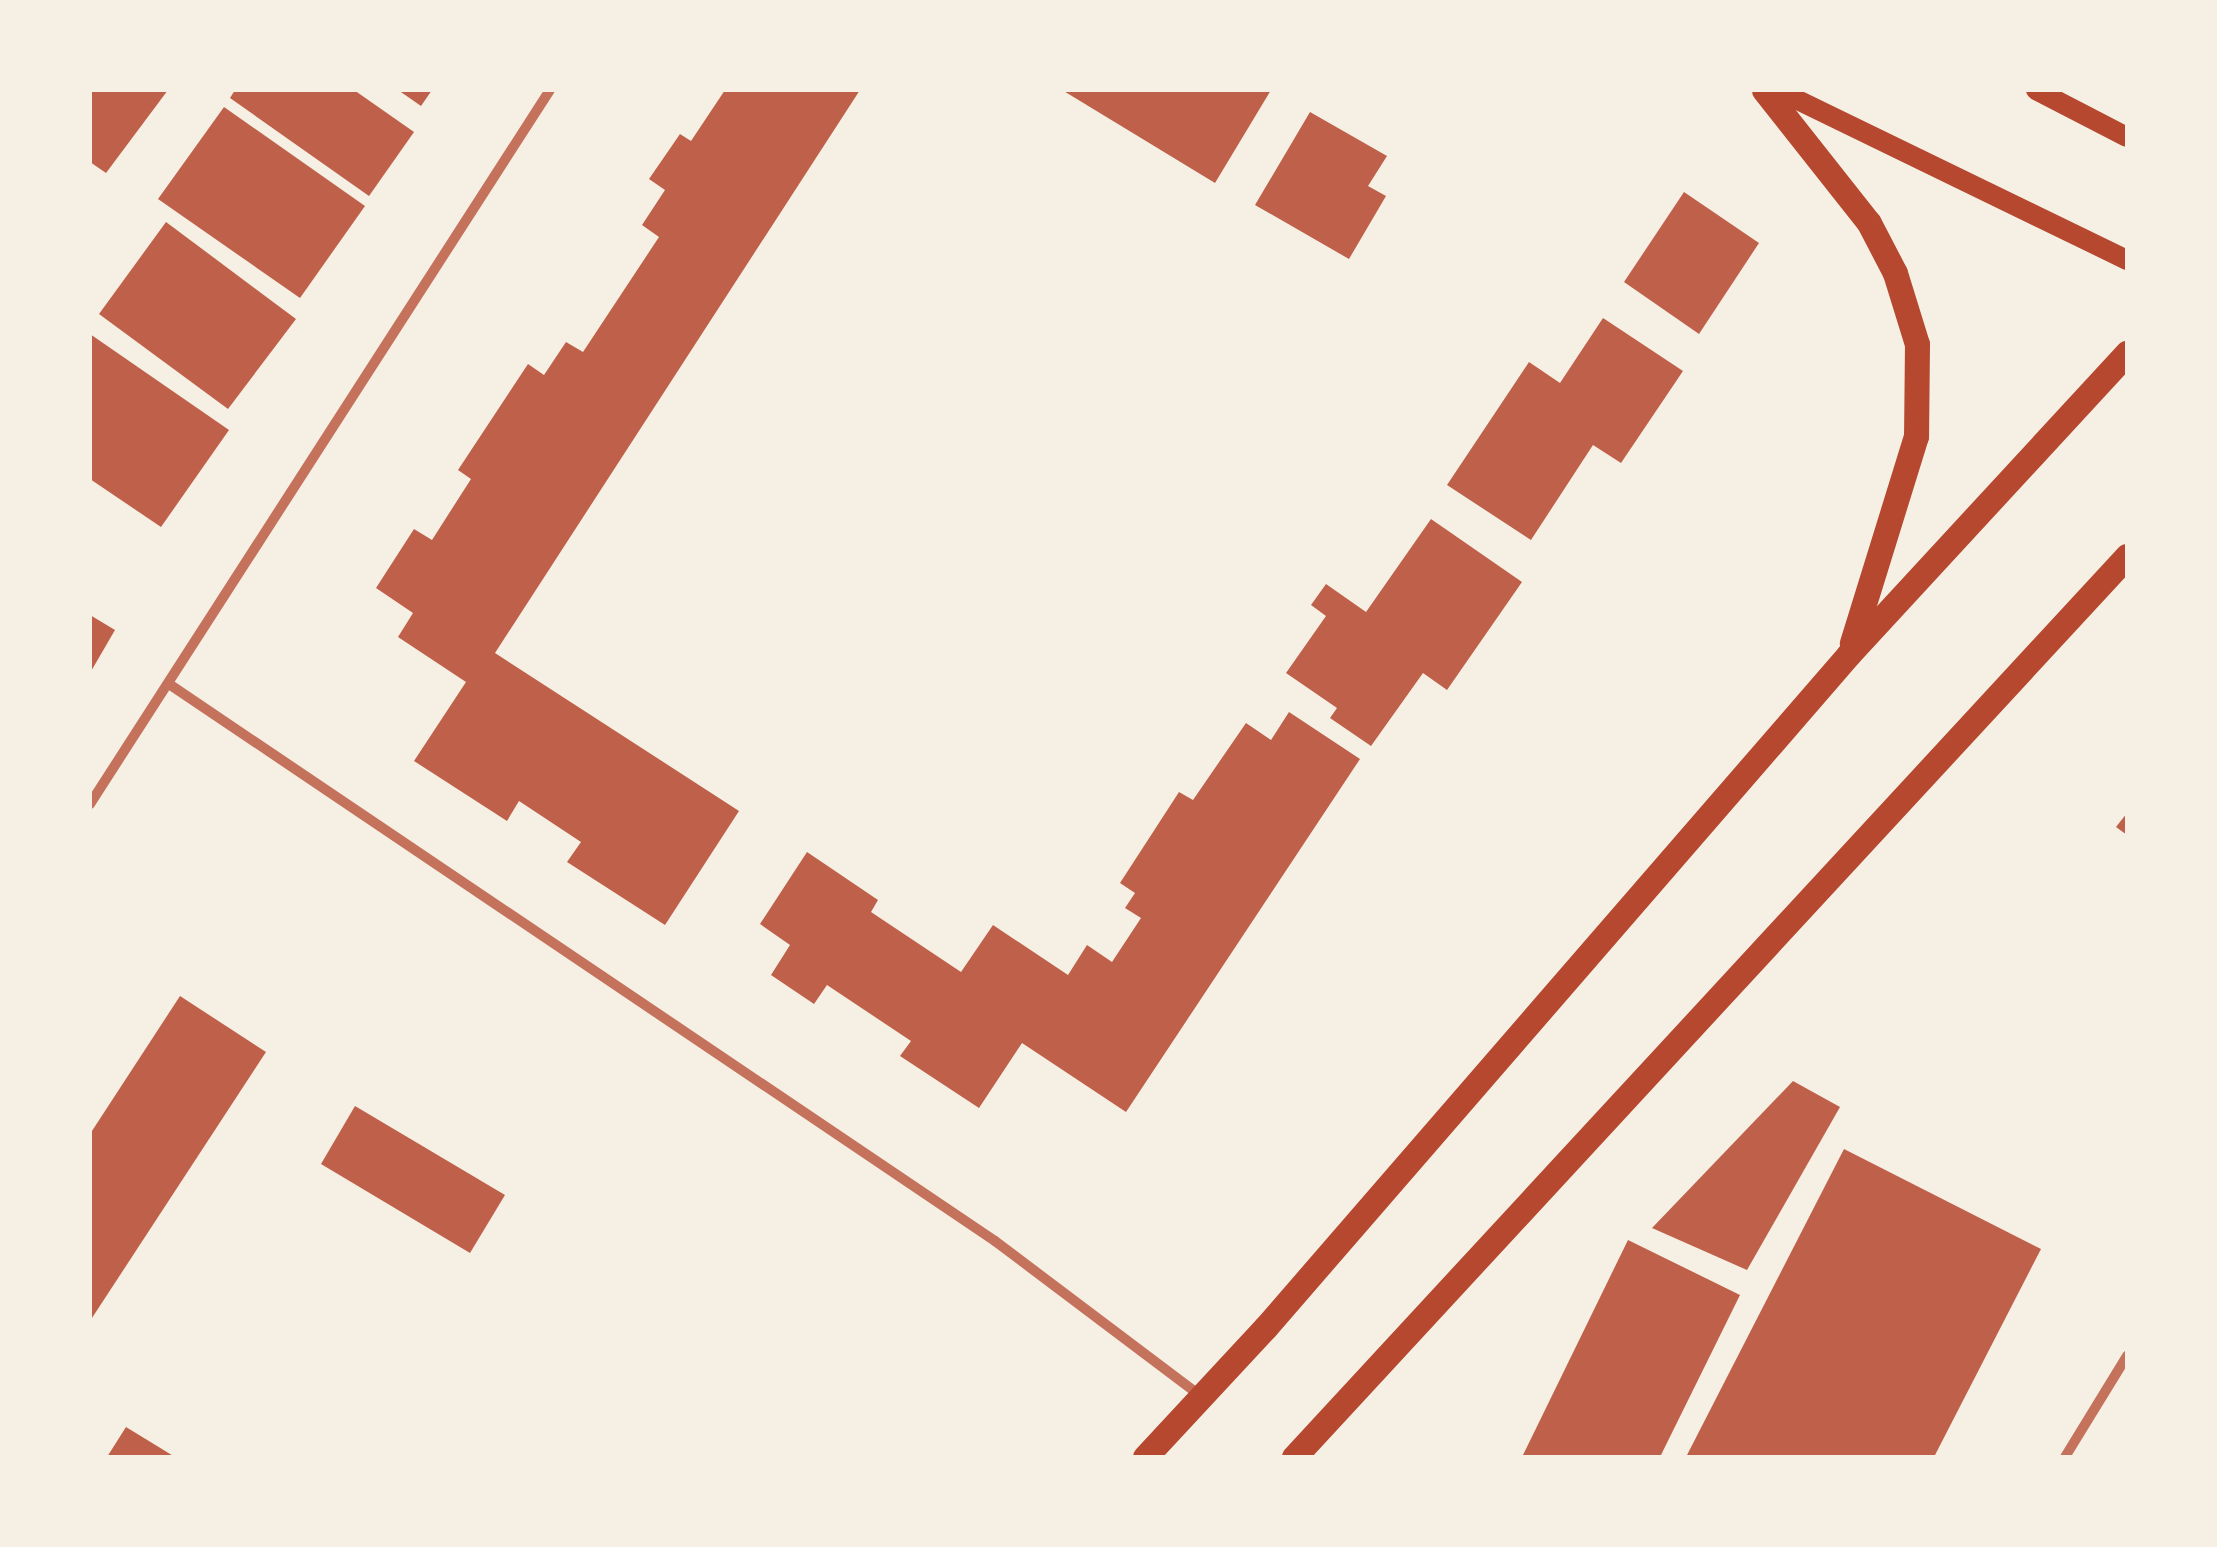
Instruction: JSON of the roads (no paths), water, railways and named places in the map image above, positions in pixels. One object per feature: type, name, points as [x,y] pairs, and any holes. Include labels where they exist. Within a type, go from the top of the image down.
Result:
[{"type":"main road","points":[[1764,90],[1869,223],[1895,274],[1917,344],[1916,436],[1848,654]]},
{"type":"main road","points":[[1777,90],[2127,260]]},
{"type":"main road","points":[[2036,90],[2127,137]]},
{"type":"main road","points":[[1145,1457],[1848,654],[2127,353]]},
{"type":"main road","points":[[1294,1457],[2088,604],[2127,556]]},
{"type":"main road","points":[[2088,604],[2127,582]]},
{"type":"street","points":[[91,800],[550,90]]},
{"type":"street","points":[[169,684],[996,1241],[1201,1396]]},
{"type":"street","points":[[2065,1457],[2127,1356]]}]
